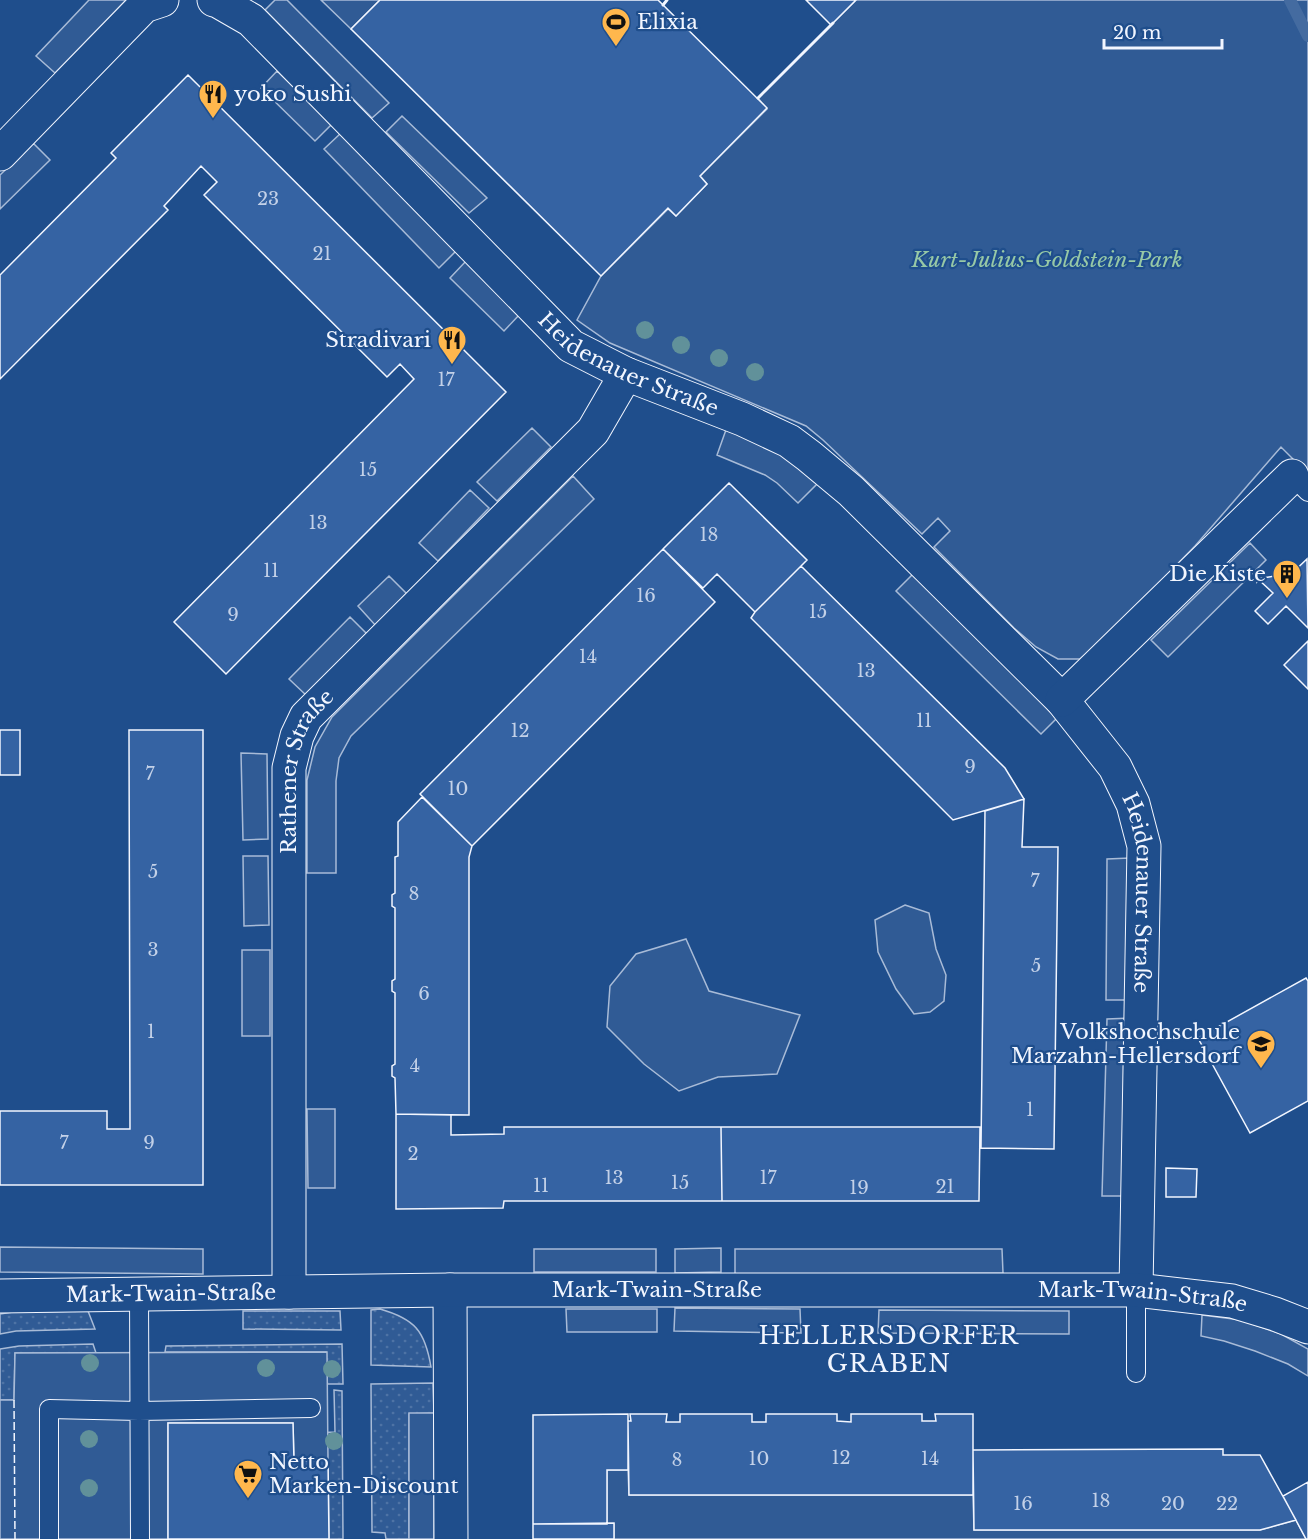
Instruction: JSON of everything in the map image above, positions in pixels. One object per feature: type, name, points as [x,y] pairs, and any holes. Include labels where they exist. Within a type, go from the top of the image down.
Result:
[{"type":"street","points":[[0,154],[144,6],[162,0]]},
{"type":"street","name":"Heidenauer Straße","points":[[214,0],[251,20],[571,346],[626,374],[742,419],[789,441],[851,491],[1062,699],[1115,767],[1132,804],[1144,846],[1136,1290]]},
{"type":"street","name":"Rathener Straße","points":[[289,1292],[289,768],[297,736],[306,717],[593,431],[626,374]]},
{"type":"street","points":[[1062,699],[1300,484]]},
{"type":"street","points":[[450,1290],[451,1539]]},
{"type":"street","name":"Mark-Twain-Straße","points":[[0,1296],[450,1290],[1136,1290],[1232,1301],[1308,1327]]},
{"type":"lane","points":[[1136,1290],[1136,1373]]},
{"type":"lane","points":[[139,1294],[140,1539]]},
{"type":"lane","points":[[49,1539],[49,1409],[311,1408]]},
{"type":"shaded area","points":[[89,0],[126,0],[55,73],[36,56]]},
{"type":"shaded area","points":[[275,0],[287,0],[389,103],[372,118],[265,10]]},
{"type":"shaded area","points":[[321,0],[380,0],[351,29]]},
{"type":"shaded area","name":"Kurt-Julius-Goldstein-Park","points":[[856,0],[1308,0],[1308,474],[1281,447],[1195,546],[1104,639],[1080,659],[1058,659],[1036,647],[1014,628],[934,547],[950,531],[938,518],[922,534],[806,426],[610,343],[577,320],[601,276],[668,209],[676,216],[707,184],[700,176],[767,109],[758,98]]},
{"type":"shaded area","points":[[277,71],[332,124],[315,141],[261,88]]},
{"type":"shaded area","points":[[402,116],[487,198],[469,213],[386,132]]},
{"type":"shaded area","points":[[341,133],[456,251],[439,268],[324,149]]},
{"type":"shaded area","points":[[33,143],[50,160],[0,209],[0,175]]},
{"type":"shaded area","points":[[466,261],[520,314],[504,331],[450,278]]},
{"type":"shaded area","points":[[727,427],[773,445],[820,481],[798,503],[765,475],[717,455]]},
{"type":"shaded area","points":[[532,428],[551,447],[497,501],[477,482]]},
{"type":"shaded area","points":[[573,476],[594,499],[351,736],[339,758],[336,781],[336,873],[307,873],[307,780],[315,747],[332,717]]},
{"type":"shaded area","points":[[470,490],[489,508],[438,561],[419,543]]},
{"type":"shaded area","points":[[1250,543],[1266,560],[1168,657],[1151,640]]},
{"type":"shaded area","points":[[913,574],[1058,717],[1041,734],[896,591]]},
{"type":"shaded area","points":[[389,576],[408,595],[376,626],[358,606]]},
{"type":"shaded area","points":[[350,617],[367,634],[307,696],[289,679]]},
{"type":"shaded area","points":[[241,753],[267,754],[268,839],[243,840]]},
{"type":"shaded area","points":[[243,856],[268,856],[269,925],[244,926]]},
{"type":"shaded area","points":[[1130,858],[1130,1000],[1106,1000],[1107,859]]},
{"type":"shaded area","points":[[905,905],[929,913],[936,949],[946,975],[944,1001],[930,1012],[914,1014],[896,989],[878,952],[875,920]]},
{"type":"shaded area","points":[[686,939],[709,991],[800,1015],[777,1074],[718,1077],[679,1091],[644,1064],[607,1027],[610,986],[636,954]]},
{"type":"shaded area","points":[[242,950],[270,950],[270,1036],[242,1036]]},
{"type":"shaded area","points":[[1131,1018],[1128,1196],[1102,1196],[1107,1019]]},
{"type":"shaded area","points":[[307,1109],[335,1109],[335,1188],[308,1188]]},
{"type":"shaded area","points":[[0,1247],[203,1249],[203,1274],[0,1272]]},
{"type":"shaded area","points":[[721,1248],[721,1272],[675,1273],[675,1249]]},
{"type":"shaded area","points":[[534,1249],[656,1249],[656,1272],[534,1272]]},
{"type":"shaded area","points":[[735,1249],[1002,1249],[1003,1273],[735,1274]]},
{"type":"shaded area","points":[[675,1308],[800,1309],[801,1333],[674,1331]]},
{"type":"shaded area","points":[[380,1309],[402,1317],[416,1328],[425,1344],[431,1367],[371,1365],[371,1310]]},
{"type":"shaded area","points":[[566,1309],[657,1309],[657,1332],[567,1332]]},
{"type":"shaded area","points":[[879,1310],[1069,1311],[1069,1334],[878,1333]]},
{"type":"shaded area","points":[[88,1311],[95,1329],[16,1331],[0,1334],[0,1314]]},
{"type":"shaded area","points":[[243,1311],[340,1311],[341,1330],[243,1329]]},
{"type":"shaded area","points":[[1202,1315],[1241,1320],[1281,1334],[1308,1349],[1308,1376],[1288,1364],[1255,1351],[1201,1336]]},
{"type":"shaded area","points":[[93,1344],[96,1353],[15,1353],[14,1400],[0,1400],[0,1349],[19,1346]]},
{"type":"shaded area","points":[[342,1344],[343,1384],[327,1384],[326,1352],[165,1352],[166,1346]]},
{"type":"shaded area","points":[[327,1352],[328,1460],[294,1461],[293,1423],[168,1423],[168,1539],[0,1539],[0,1400],[14,1400],[15,1353]]},
{"type":"shaded area","points":[[433,1383],[434,1413],[409,1414],[409,1539],[386,1539],[385,1533],[372,1532],[371,1384]]},
{"type":"shaded area","points":[[334,1390],[342,1391],[343,1539],[329,1539],[328,1461],[315,1433],[335,1432]]},
{"type":"shaded area","points":[[409,1413],[434,1413],[434,1539],[409,1539]]},
{"type":"shaded area","points":[[607,1470],[628,1470],[629,1495],[973,1495],[974,1530],[1260,1530],[1296,1520],[1306,1539],[614,1539],[614,1524],[607,1524]]},
{"type":"building","points":[[380,0],[658,0],[767,108],[700,176],[707,184],[676,216],[668,208],[601,276],[351,29]]},
{"type":"building","points":[[806,0],[856,0],[831,25]]},
{"type":"building","points":[[188,75],[506,392],[226,674],[174,622],[414,379],[400,364],[387,377],[204,195],[217,182],[201,166],[164,206],[168,210],[0,379],[0,275],[116,158],[111,153]]},
{"type":"building","points":[[729,483],[807,560],[755,612],[717,574],[703,588],[663,549]]},
{"type":"building","points":[[663,549],[715,602],[472,846],[420,794]]},
{"type":"building","name":"Die Kiste","points":[[1307,559],[1308,628],[1286,606],[1268,624],[1255,611],[1273,593],[1259,580],[1257,582],[1257,579],[1289,576]]},
{"type":"building","points":[[801,566],[1005,768],[1024,799],[953,820],[751,618]]},
{"type":"building","points":[[1308,641],[1308,689],[1284,665]]},
{"type":"building","points":[[0,730],[20,730],[20,775],[0,775]]},
{"type":"building","points":[[129,730],[203,730],[203,1185],[0,1185],[0,1111],[107,1111],[107,1129],[130,1129]]},
{"type":"building","points":[[422,797],[472,846],[469,857],[469,1115],[396,1114],[395,1078],[392,1076],[392,1066],[395,1064],[395,993],[392,991],[392,981],[395,979],[395,908],[392,906],[392,895],[395,893],[395,857],[398,856],[398,822]]},
{"type":"building","points":[[1024,799],[1022,847],[1058,847],[1054,1149],[981,1148],[985,811]]},
{"type":"building","name":"Volkshochschule Marzahn-Hellersdorf","points":[[1306,978],[1308,981],[1308,1101],[1250,1133],[1198,1038]]},
{"type":"building","points":[[396,1114],[451,1115],[451,1135],[504,1134],[504,1127],[721,1127],[722,1201],[504,1201],[503,1208],[396,1209]]},
{"type":"building","points":[[721,1127],[980,1127],[979,1201],[722,1201]]},
{"type":"building","points":[[1166,1168],[1197,1169],[1196,1197],[1166,1197]]},
{"type":"building","points":[[628,1414],[628,1470],[607,1470],[607,1524],[533,1524],[533,1415]]},
{"type":"building","points":[[630,1414],[667,1414],[666,1422],[680,1422],[680,1414],[752,1414],[752,1422],[766,1422],[766,1414],[837,1414],[837,1421],[851,1422],[851,1414],[922,1414],[922,1421],[936,1421],[935,1414],[973,1414],[973,1495],[629,1495],[628,1421],[631,1421]]},
{"type":"building","name":"Netto Marken-Discount","points":[[168,1423],[293,1423],[294,1461],[328,1460],[329,1539],[168,1539]]},
{"type":"building","points":[[1223,1449],[1223,1455],[1260,1455],[1296,1520],[1260,1530],[974,1530],[973,1450]]},
{"type":"building","points":[[1308,1482],[1308,1539],[1306,1539],[1283,1496]]},
{"type":"building","points":[[614,1523],[614,1539],[533,1539],[533,1524]]},
{"type":"waterway","name":"HELLERSDORFER GRABEN","points":[[1290,0],[1308,36]]},
{"type":"fence","points":[[14,1400],[15,1539]]},
{"type":"wall","points":[[663,5],[667,0]]},
{"type":"wall","points":[[758,98],[833,23]]},
{"type":"place","name":"Elixia","points":[[616,48]]},
{"type":"place","name":"yoko Sushi","points":[[213,120]]},
{"type":"place","name":"Stradivari","points":[[452,366]]},
{"type":"place","name":"Die Kiste","points":[[1287,600]]},
{"type":"place","name":"Volkshochschule Marzahn-Hellersdorf","points":[[1261,1070]]},
{"type":"place","name":"Netto Marken-Discount","points":[[248,1500]]},
{"type":"district","name":"HELLERSDORFER GRABEN","points":[[889,1350]]}]
